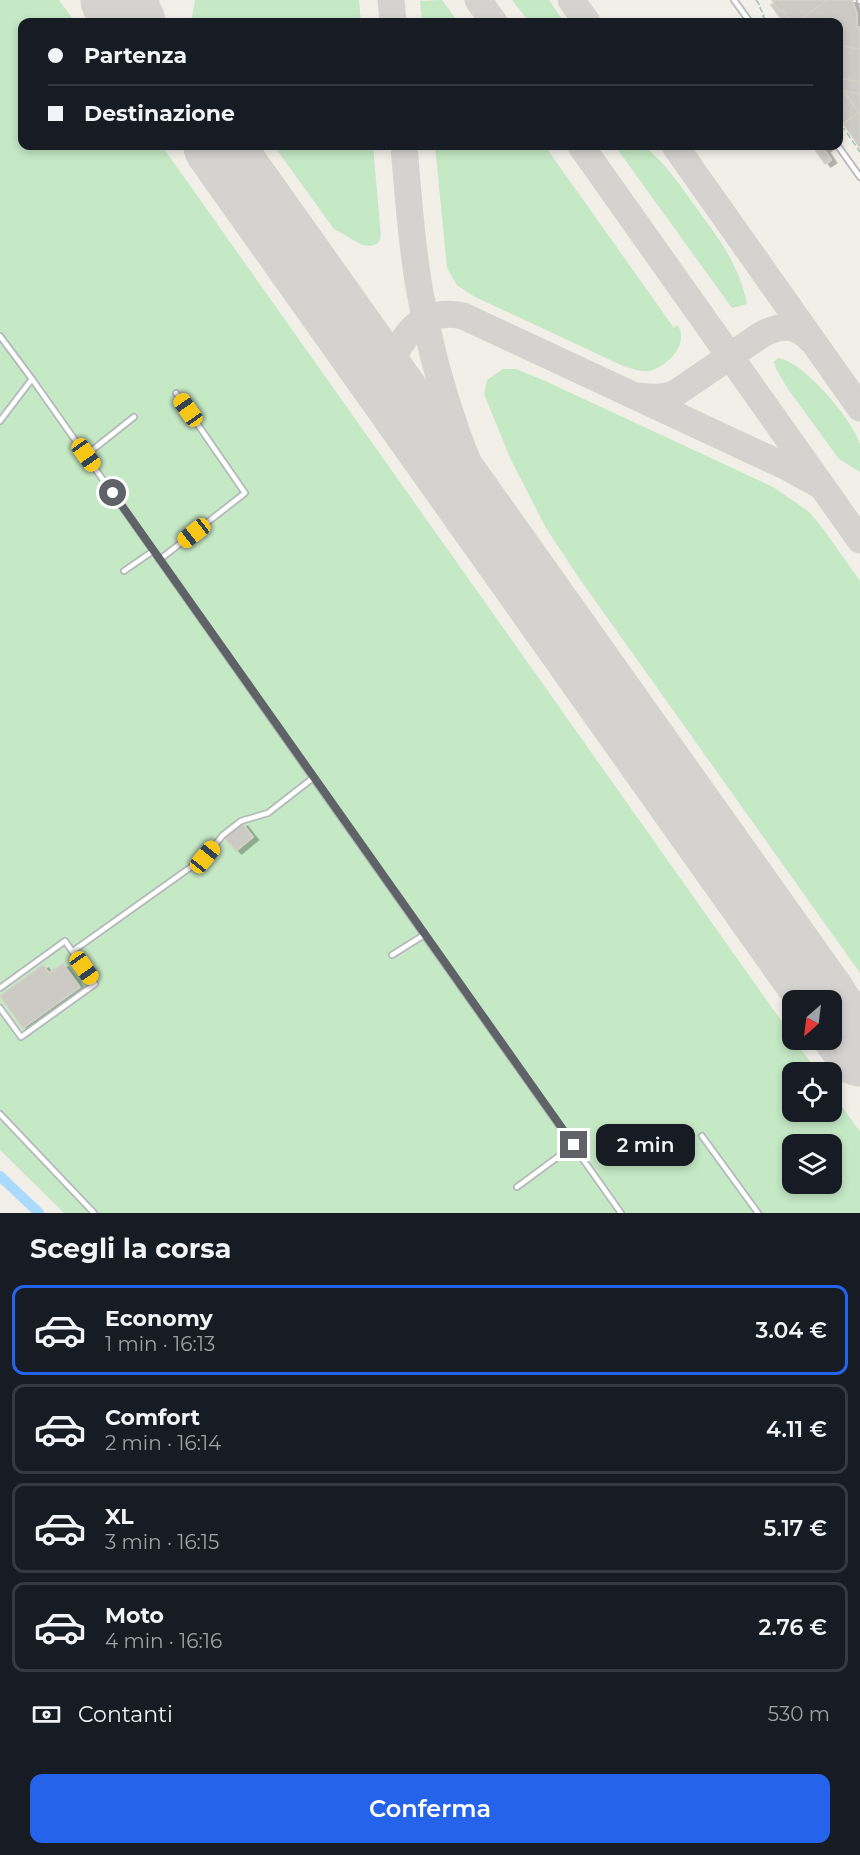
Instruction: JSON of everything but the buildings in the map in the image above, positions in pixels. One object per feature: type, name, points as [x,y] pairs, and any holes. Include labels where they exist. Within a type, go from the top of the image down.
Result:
[{"type":"lane","points":[[734,0],[747,18]]},
{"type":"lane","points":[[841,150],[860,177]]},
{"type":"lane","points":[[0,336],[33,379],[621,1213]]},
{"type":"lane","points":[[0,421],[33,379]]},
{"type":"lane","points":[[159,560],[245,493],[176,393]]},
{"type":"lane","points":[[86,455],[134,417]]},
{"type":"lane","points":[[124,571],[153,551]]},
{"type":"lane","points":[[73,951],[205,857],[222,835],[241,821],[268,813],[313,778]]},
{"type":"lane","points":[[392,955],[424,935]]},
{"type":"lane","points":[[0,988],[65,941],[95,984],[21,1037],[0,1008]]},
{"type":"lane","points":[[0,1114],[94,1213]]},
{"type":"lane","points":[[702,1136],[758,1213]]},
{"type":"lane","points":[[516,1186],[574,1145]]},
{"type":"path","points":[[756,0],[765,18]]},
{"type":"path","points":[[843,127],[860,152]]},
{"type":"green space","points":[[0,0],[59,0],[72,18],[18,18],[18,150],[165,150],[782,1022],[782,1050],[802,1050],[810,1062],[782,1062],[782,1122],[842,1122],[842,1107],[860,1132],[860,1213],[64,1213],[0,1150]]},
{"type":"green space","points":[[195,0],[359,0],[361,18],[192,18]]},
{"type":"green space","points":[[442,0],[455,18],[422,18],[420,1]]},
{"type":"green space","points":[[512,0],[549,0],[561,18],[526,18]]},
{"type":"green space","points":[[277,150],[373,150],[381,237],[378,243],[371,246],[362,245],[334,229]]},
{"type":"green space","points":[[435,150],[548,150],[674,328],[678,325],[681,333],[679,347],[666,362],[649,371],[621,365],[475,297],[457,285],[447,268]]},
{"type":"green space","points":[[618,150],[648,150],[670,172],[710,226],[726,250],[743,289],[747,304],[732,308]]},
{"type":"green space","points":[[778,358],[800,369],[838,407],[860,444],[860,472],[839,459],[788,389],[776,369],[774,362]]},
{"type":"green space","points":[[503,369],[516,369],[543,380],[773,487],[808,511],[860,581],[860,973],[579,578],[546,528],[511,460],[484,394],[487,380]]},
{"type":"waterway","points":[[0,1176],[39,1213]]},
{"type":"taxiway","points":[[144,18],[146,0]]},
{"type":"taxiway","points":[[391,0],[393,18]]},
{"type":"taxiway","points":[[478,0],[491,18]]},
{"type":"taxiway","points":[[571,0],[584,18]]},
{"type":"taxiway","points":[[404,150],[416,269],[435,362],[470,468],[519,571]]},
{"type":"taxiway","points":[[584,150],[860,540]]},
{"type":"taxiway","points":[[678,150],[860,408]]},
{"type":"taxiway","points":[[401,404],[394,378],[394,359],[398,349],[408,333],[421,322],[436,315],[454,314],[463,316],[787,467],[823,487]]},
{"type":"taxiway","points":[[640,396],[658,397],[676,393],[761,335],[774,329],[793,328],[811,340]]},
{"type":"runway","points":[[115,0],[128,18]]},
{"type":"runway","points":[[221,150],[817,990]]},
{"type":"runway","points":[[842,1027],[860,1052]]},
{"type":"route","points":[[113,493],[337,813],[574,1145]]}]
